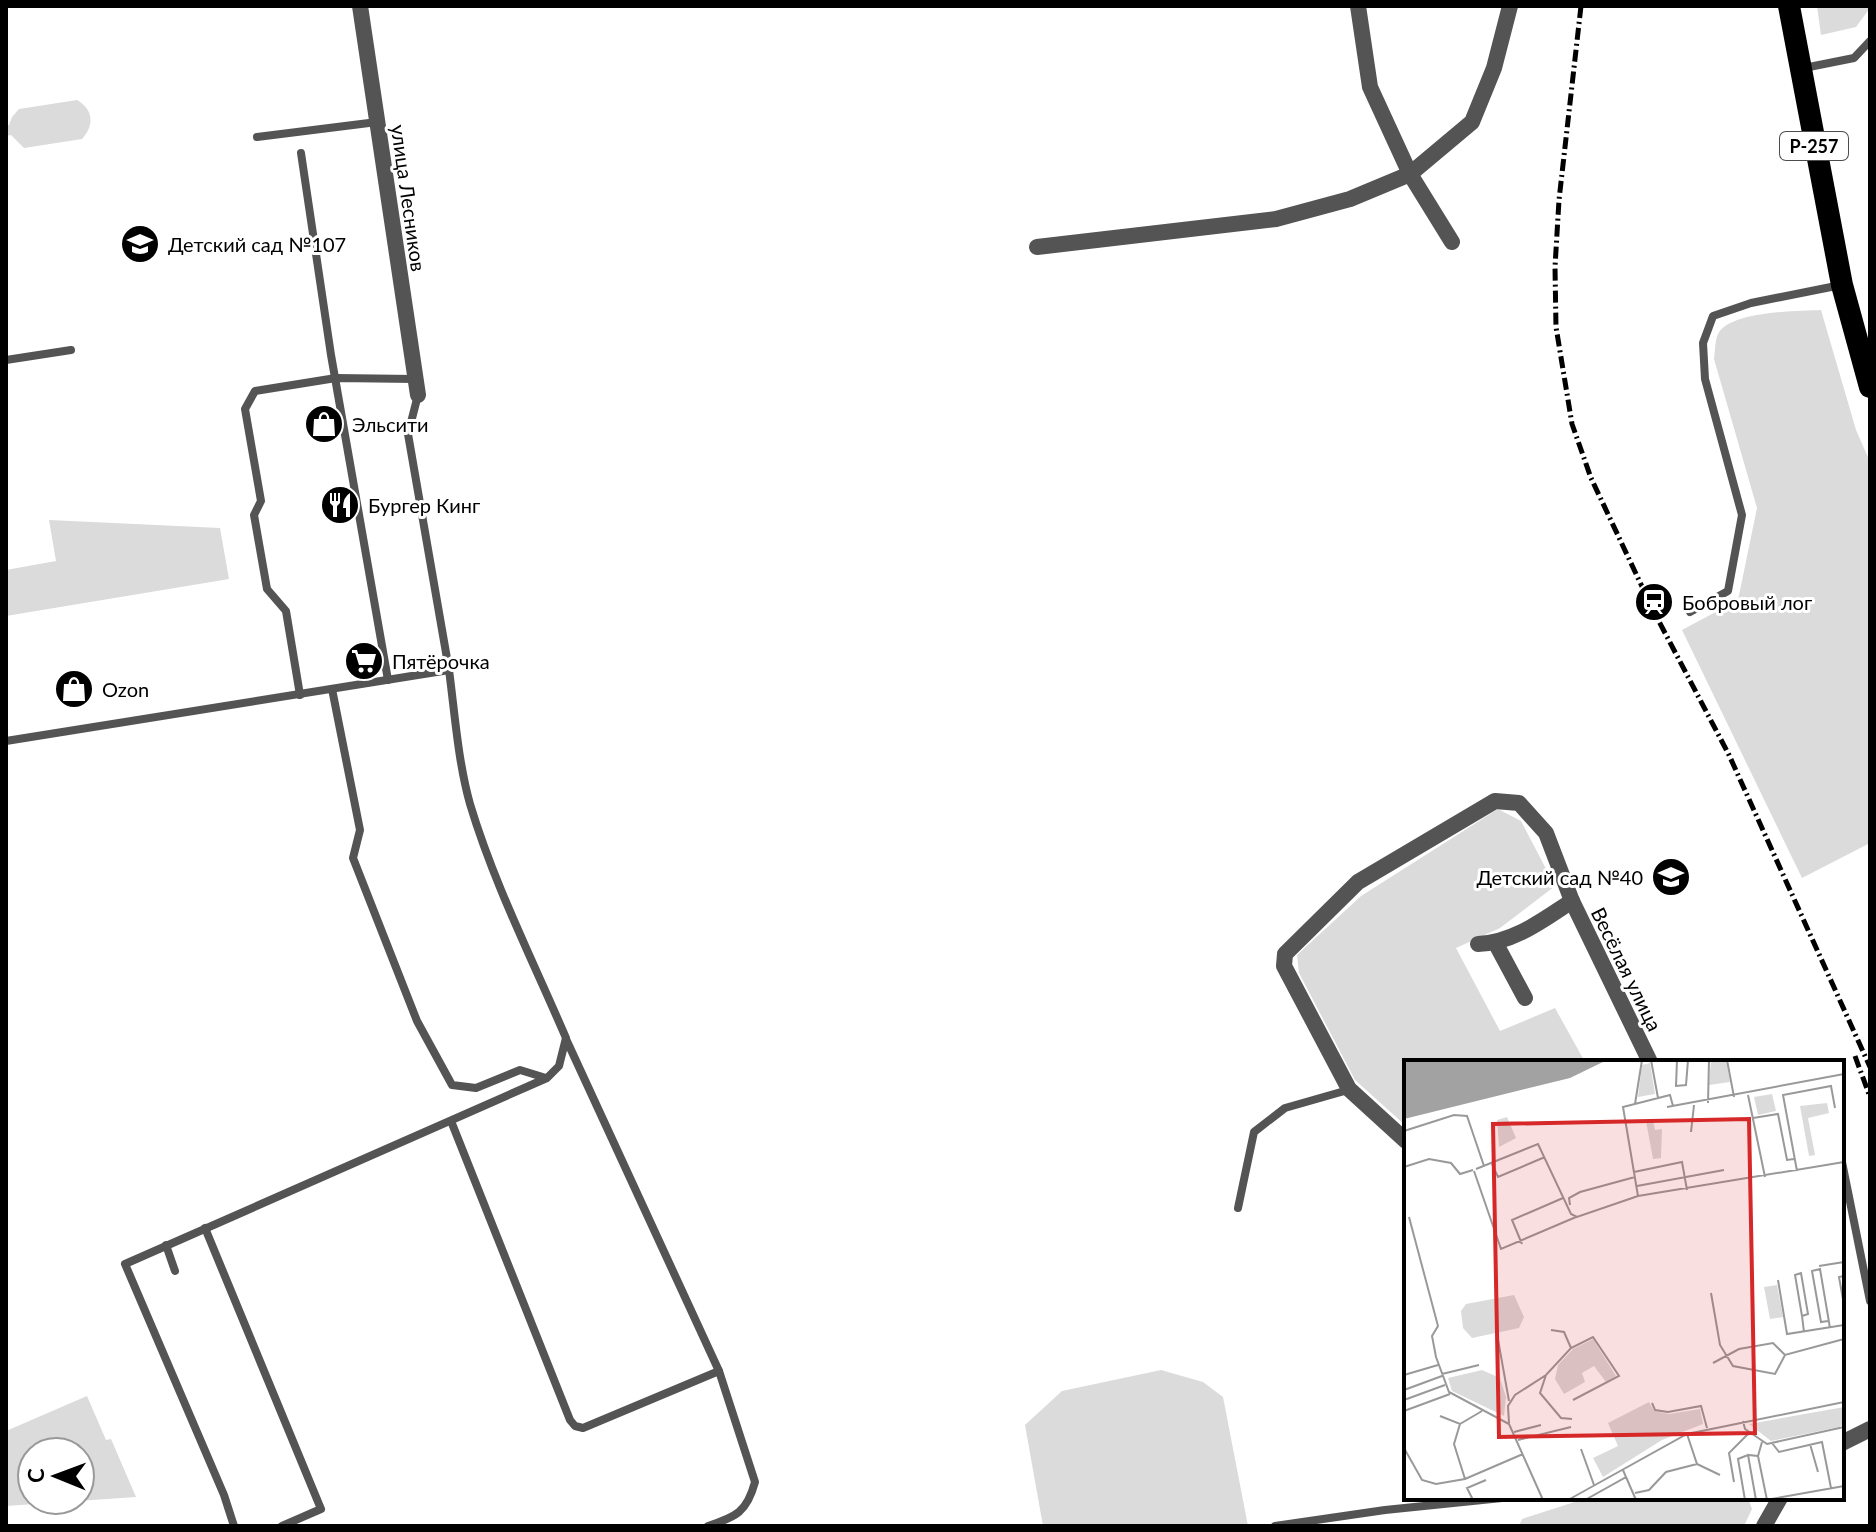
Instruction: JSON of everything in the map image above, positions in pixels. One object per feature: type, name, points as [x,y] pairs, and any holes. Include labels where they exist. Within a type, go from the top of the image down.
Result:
[{"type":"highway","name":"Р-257","points":[[1789,6],[1842,285],[1870,387]]},
{"type":"street","name":"улица Лесников","points":[[360,6],[417,387]]},
{"type":"street","points":[[1358,6],[1370,87],[1410,174],[1452,242]]},
{"type":"street","points":[[1037,247],[1276,219],[1350,199],[1410,174],[1472,122],[1494,68],[1510,6]]},
{"type":"street","name":"Весёлая улица","points":[[1404,1139],[1349,1089],[1284,966],[1285,954],[1358,882],[1495,801],[1519,803],[1546,833],[1572,901],[1649,1060]]},
{"type":"street","points":[[1478,944],[1496,944],[1537,924],[1572,901]]},
{"type":"street","points":[[1496,944],[1525,998]]},
{"type":"street","points":[[1844,1440],[1870,1429]]},
{"type":"street","points":[[1764,1526],[1779,1500]]},
{"type":"lane","points":[[1800,69],[1854,58],[1870,41]]},
{"type":"lane","points":[[257,137],[377,122]]},
{"type":"lane","points":[[301,153],[388,680]]},
{"type":"lane","points":[[1690,612],[1728,591],[1742,515],[1705,379],[1703,343],[1713,316],[1751,303],[1842,285]]},
{"type":"lane","points":[[6,360],[71,350]]},
{"type":"lane","points":[[300,695],[286,611],[267,589],[254,515],[261,501],[245,409],[255,391],[336,378],[417,387],[408,434],[470,803],[490,861],[566,1038],[719,1371],[755,1482],[750,1499],[734,1518],[708,1526]]},
{"type":"lane","points":[[6,741],[449,670]]},
{"type":"lane","points":[[332,689],[360,830],[353,858],[417,1021],[452,1085],[476,1088],[520,1070],[547,1078]]},
{"type":"lane","points":[[234,1526],[224,1495],[125,1264],[547,1078],[559,1066],[566,1038]]},
{"type":"lane","points":[[1238,1208],[1254,1132],[1285,1108],[1349,1089]]},
{"type":"lane","points":[[451,1121],[575,1426],[583,1428],[719,1371]]},
{"type":"lane","points":[[1844,1172],[1870,1301]]},
{"type":"lane","points":[[205,1228],[321,1509],[282,1526]]},
{"type":"lane","points":[[166,1245],[175,1271]]},
{"type":"lane","points":[[1275,1526],[1482,1500]]},
{"type":"shaded area","points":[[1817,6],[1870,8],[1856,27],[1821,35]]},
{"type":"shaded area","points":[[77,100],[86,108],[90,118],[89,128],[82,139],[24,148],[11,135],[6,136],[6,126],[19,109]]},
{"type":"shaded area","points":[[1821,310],[1856,430],[1870,462],[1870,843],[1802,878],[1682,630],[1738,600],[1757,508],[1714,359],[1718,334],[1725,326],[1750,317]]},
{"type":"shaded area","points":[[49,520],[220,528],[229,579],[6,616],[6,570],[56,561]]},
{"type":"shaded area","points":[[1498,809],[1521,821],[1555,886],[1500,928],[1456,948],[1500,1031],[1555,1008],[1584,1060],[1404,1060],[1404,1124],[1355,1080],[1299,973],[1297,955],[1361,896]]},
{"type":"shaded area","points":[[1161,1370],[1203,1382],[1223,1397],[1248,1526],[1043,1526],[1025,1425],[1062,1391]]},
{"type":"shaded area","points":[[87,1396],[106,1440],[111,1439],[136,1497],[96,1500],[96,1436],[16,1436],[16,1505],[6,1506],[6,1431]]},
{"type":"shaded area","points":[[1581,1500],[1749,1500],[1752,1509],[1744,1526],[1519,1526],[1522,1519]]},
{"type":"railway","points":[[1581,6],[1559,200],[1555,267],[1556,327],[1572,424],[1591,478],[1653,610],[1729,755],[1870,1067]]},
{"type":"railway","points":[[1855,1056],[1870,1097]]},
{"type":"place","name":"Детский сад №107","points":[[140,244]]},
{"type":"place","name":"Эльсити","points":[[324,424]]},
{"type":"place","name":"Бургер Кинг","points":[[340,505]]},
{"type":"place","name":"Бобровый лог","points":[[1654,602]]},
{"type":"place","name":"Пятёрочка","points":[[364,661]]},
{"type":"place","name":"Ozon","points":[[74,689]]},
{"type":"place","name":"Детский сад №40","points":[[1671,877]]}]
